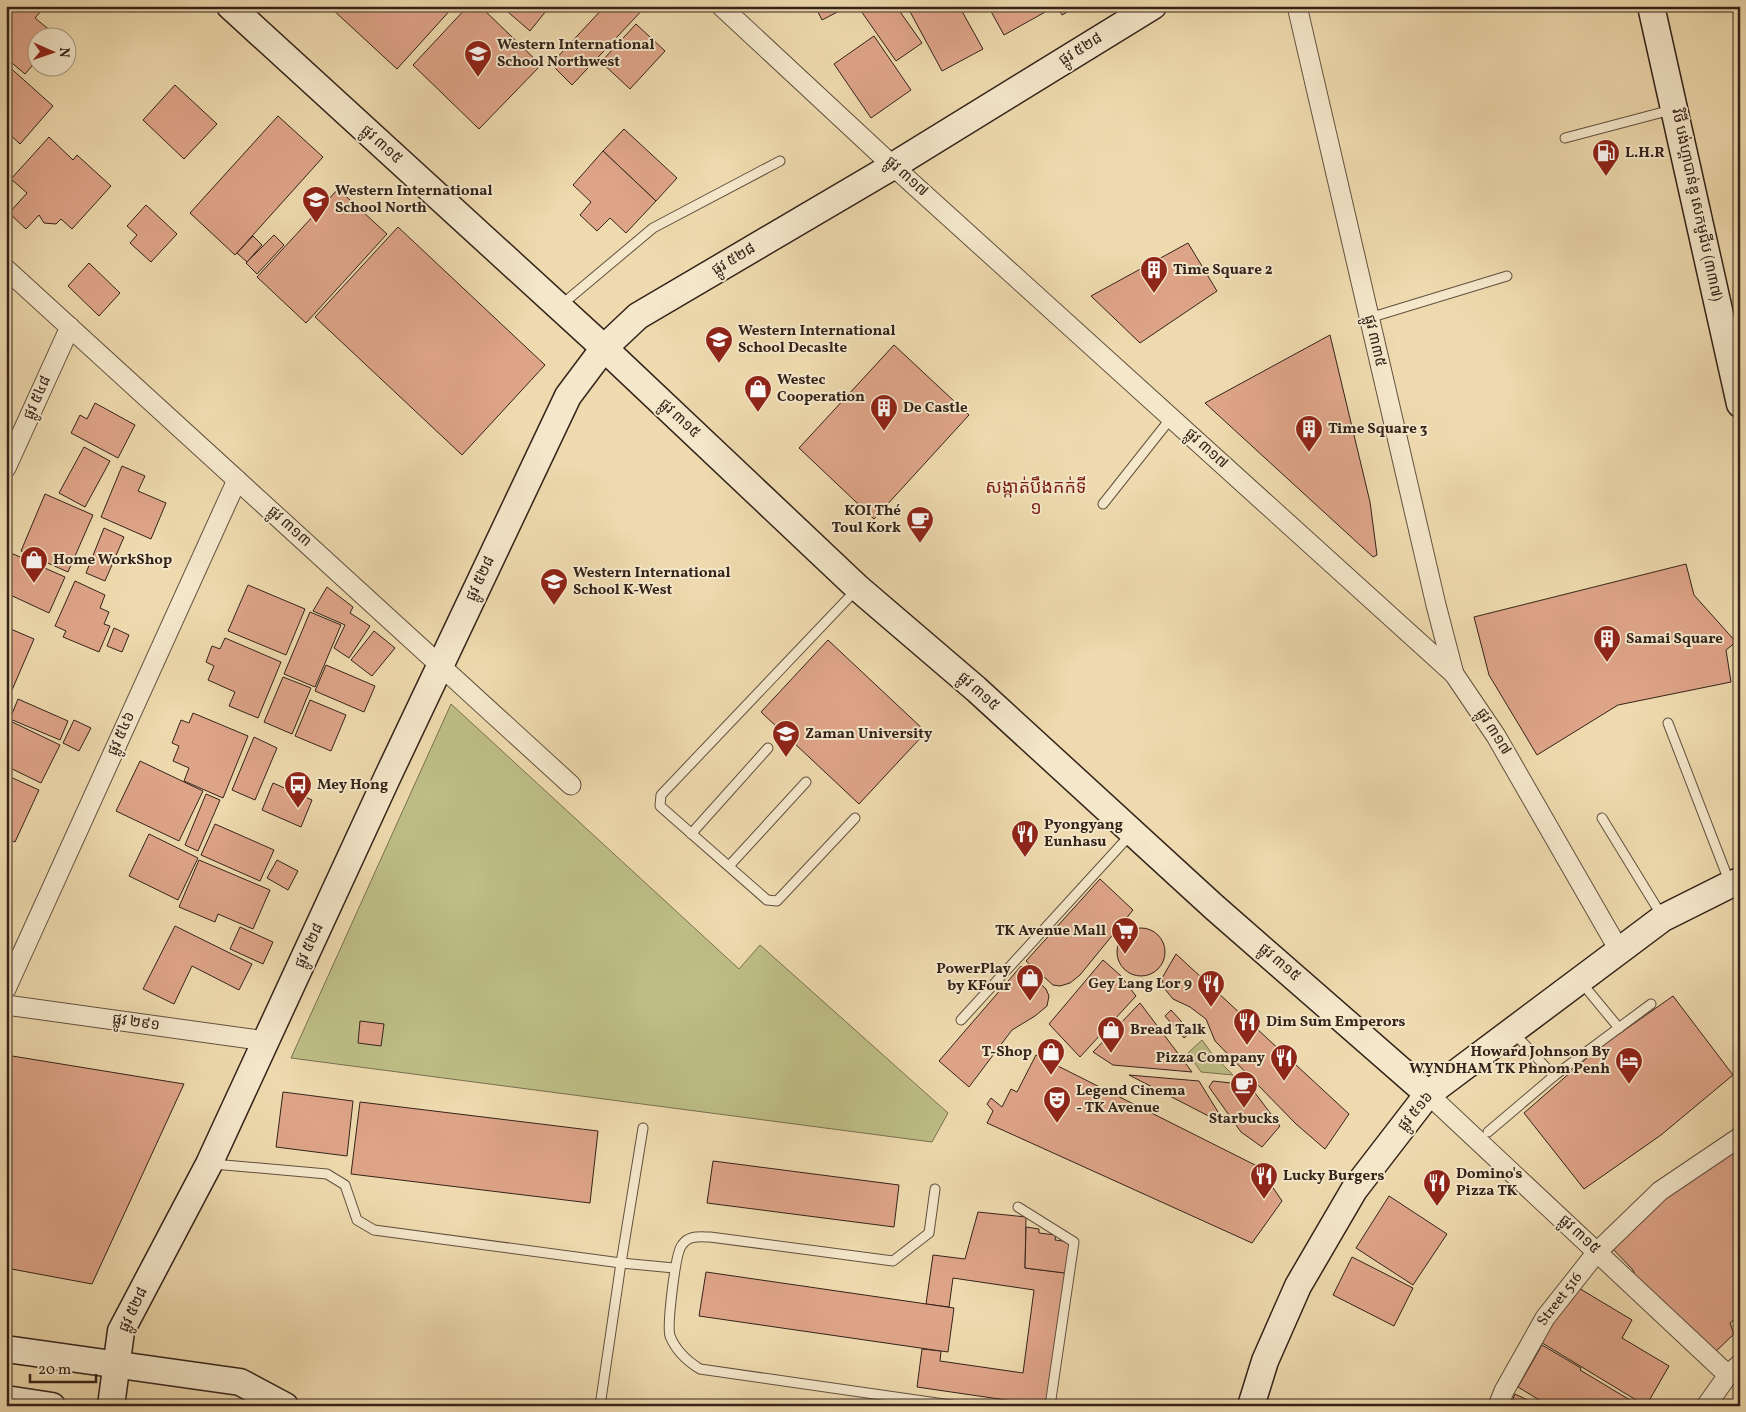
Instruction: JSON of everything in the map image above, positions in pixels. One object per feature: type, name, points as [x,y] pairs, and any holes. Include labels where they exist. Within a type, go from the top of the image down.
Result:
[{"type":"street","name":"ផ្លូវ ៣១៥","points":[[230,6],[604,348],[858,588],[976,689],[1214,907],[1428,1094],[1597,1252],[1734,1370]]},
{"type":"street","name":"ផ្លូវ ៣១៧","points":[[721,6],[893,166],[1454,674],[1496,736],[1619,950]]},
{"type":"street","name":"ផ្លូវ ៥២៨","points":[[112,1406],[121,1332],[209,1164],[440,666],[568,396],[604,348],[638,316],[893,166],[1152,6]]},
{"type":"street","name":"ផ្លូវ ៣៣៥","points":[[1297,6],[1436,605],[1454,674]]},
{"type":"street","name":"វិថី បង់ហ្គាបាន់ឌូ សេកមូជីប (៣៣៧)","points":[[1651,6],[1740,404]]},
{"type":"street","name":"ផ្លូវ ៣១៣","points":[[6,269],[571,785]]},
{"type":"street","name":"ផ្លូវ ៥៤៨","points":[[6,468],[70,327]]},
{"type":"street","name":"ផ្លូវ ៥៤៦","points":[[6,989],[237,480]]},
{"type":"street","name":"ផ្លូវ ៥១៦","points":[[1251,1406],[1265,1361],[1298,1286],[1354,1190],[1428,1094],[1663,918],[1735,883]]},
{"type":"street","name":"ផ្លូវ ២៩១","points":[[6,1005],[266,1041]]},
{"type":"street","name":"Street 516","points":[[1498,1406],[1504,1391],[1545,1318],[1597,1252],[1660,1191],[1740,1137]]},
{"type":"street","points":[[6,1349],[240,1382],[284,1406]]},
{"type":"street","points":[[1706,1406],[1734,1370]]},
{"type":"street","points":[[6,1400],[52,1406]]},
{"type":"lane","points":[[1565,138],[1675,108]]},
{"type":"lane","points":[[559,307],[654,228],[780,161]]},
{"type":"lane","points":[[1369,318],[1507,276]]},
{"type":"lane","points":[[1103,504],[1171,418]]},
{"type":"lane","points":[[855,818],[777,901],[767,900],[660,806],[661,795],[858,588]]},
{"type":"lane","points":[[1668,723],[1735,883]]},
{"type":"lane","points":[[691,834],[768,748]]},
{"type":"lane","points":[[730,866],[806,782]]},
{"type":"lane","points":[[1602,818],[1663,918]]},
{"type":"lane","points":[[961,1020],[1133,832]]},
{"type":"lane","points":[[1580,981],[1619,1028]]},
{"type":"lane","points":[[1488,1132],[1554,1076],[1650,1004]]},
{"type":"lane","points":[[1513,1032],[1554,1076]]},
{"type":"lane","points":[[600,1406],[643,1128]]},
{"type":"lane","points":[[209,1164],[327,1174],[345,1185],[357,1220],[374,1230],[674,1268]]},
{"type":"lane","points":[[934,1188],[929,1233],[893,1261],[710,1237],[691,1237],[681,1245],[674,1268],[669,1334],[687,1361],[700,1369],[958,1406]]},
{"type":"lane","points":[[1018,1207],[1074,1242],[1050,1406]]},
{"type":"green space","points":[[451,704],[739,969],[760,945],[948,1113],[932,1142],[291,1058]]},
{"type":"green space","points":[[1202,1040],[1213,1055],[1233,1075],[1201,1072],[1188,1053]]},
{"type":"building","points":[[6,6],[36,6],[41,11],[35,18],[47,28],[28,28],[28,71],[25,74],[6,58]]},
{"type":"building","points":[[333,6],[454,6],[397,69],[331,8]]},
{"type":"building","points":[[468,6],[480,6],[541,65],[479,129],[413,65]]},
{"type":"building","points":[[501,6],[550,6],[530,31]]},
{"type":"building","points":[[605,6],[646,6],[572,85],[551,64]]},
{"type":"building","points":[[815,6],[849,6],[822,20]]},
{"type":"building","points":[[867,6],[896,6],[922,43],[896,61],[861,11]]},
{"type":"building","points":[[907,6],[959,6],[983,49],[942,71]]},
{"type":"building","points":[[988,6],[1056,6],[1004,35]]},
{"type":"building","points":[[1057,6],[1078,6],[1062,15]]},
{"type":"building","points":[[636,24],[665,51],[630,89],[601,62]]},
{"type":"building","points":[[874,36],[911,90],[871,118],[834,64]]},
{"type":"building","points":[[6,64],[53,106],[20,144],[6,131]]},
{"type":"building","points":[[175,85],[217,124],[184,159],[143,120]]},
{"type":"building","points":[[278,116],[323,157],[235,255],[190,213]]},
{"type":"building","points":[[624,129],[677,178],[656,201],[603,151]]},
{"type":"building","points":[[49,137],[73,160],[77,155],[111,186],[72,229],[61,219],[56,224],[44,223],[39,215],[26,229],[9,213],[27,193],[11,179]]},
{"type":"building","points":[[603,151],[656,201],[626,233],[610,218],[597,231],[580,215],[591,202],[573,185]]},
{"type":"building","points":[[338,189],[387,234],[306,323],[257,277]]},
{"type":"building","points":[[146,205],[177,234],[151,262],[130,243],[137,235],[127,226]]},
{"type":"building","points":[[398,227],[545,365],[462,455],[315,317]]},
{"type":"building","points":[[274,235],[284,245],[257,274],[246,263]]},
{"type":"building","points":[[253,236],[262,245],[247,262],[237,253]]},
{"type":"building","name":"Time Square 2","points":[[1188,243],[1217,291],[1140,343],[1091,296]]},
{"type":"building","points":[[89,263],[120,293],[99,316],[68,286]]},
{"type":"building","name":"Time Square 3","points":[[1330,335],[1370,502],[1377,555],[1373,557],[1205,403]]},
{"type":"building","name":"De Castle","points":[[894,345],[969,415],[874,519],[799,448]]},
{"type":"building","points":[[95,403],[135,425],[118,458],[71,433],[80,415],[87,419]]},
{"type":"building","points":[[84,447],[110,461],[85,507],[59,493]]},
{"type":"building","points":[[122,466],[145,476],[138,491],[166,503],[151,539],[101,517]]},
{"type":"building","points":[[45,494],[93,515],[68,572],[21,551]]},
{"type":"building","points":[[104,528],[124,537],[105,581],[86,573]]},
{"type":"building","points":[[11,553],[65,577],[49,613],[6,593],[6,564]]},
{"type":"building","name":"Samai Square","points":[[1686,564],[1694,595],[1736,642],[1726,650],[1731,682],[1618,705],[1537,755],[1489,675],[1474,617]]},
{"type":"building","points":[[75,581],[105,595],[100,608],[109,612],[104,624],[110,626],[99,652],[63,637],[66,631],[55,626]]},
{"type":"building","points":[[248,585],[305,609],[286,655],[228,631]]},
{"type":"building","points":[[327,587],[353,607],[350,613],[370,626],[349,658],[334,648],[345,625],[313,611]]},
{"type":"building","points":[[310,612],[341,625],[315,687],[284,674]]},
{"type":"building","points":[[6,627],[34,639],[12,690],[6,688]]},
{"type":"building","points":[[114,628],[129,635],[122,652],[107,646]]},
{"type":"building","points":[[374,631],[395,648],[372,676],[351,660]]},
{"type":"building","points":[[225,638],[281,662],[258,718],[229,706],[235,692],[208,680],[214,666],[206,662],[212,646],[220,649]]},
{"type":"building","points":[[828,640],[926,732],[859,804],[761,712]]},
{"type":"building","points":[[326,665],[375,686],[364,712],[315,691]]},
{"type":"building","points":[[283,677],[311,688],[292,734],[264,722]]},
{"type":"building","points":[[18,699],[68,721],[60,740],[10,719]]},
{"type":"building","points":[[310,700],[346,715],[331,751],[295,736]]},
{"type":"building","points":[[193,713],[248,736],[223,798],[184,781],[189,768],[173,761],[179,746],[172,743],[181,720],[189,723]]},
{"type":"building","points":[[6,719],[60,745],[41,783],[6,766]]},
{"type":"building","points":[[74,720],[91,728],[79,751],[63,743]]},
{"type":"building","points":[[254,737],[277,748],[255,800],[232,790]]},
{"type":"building","points":[[140,761],[203,791],[179,841],[116,811]]},
{"type":"building","points":[[6,775],[39,790],[15,842],[6,838]]},
{"type":"building","points":[[273,783],[312,800],[301,827],[262,810]]},
{"type":"building","points":[[206,794],[220,800],[198,851],[185,845]]},
{"type":"building","points":[[215,824],[274,850],[260,881],[201,855]]},
{"type":"building","points":[[149,834],[198,858],[178,900],[129,876]]},
{"type":"building","points":[[199,860],[270,890],[253,929],[218,914],[215,922],[179,907]]},
{"type":"building","points":[[277,860],[298,871],[288,890],[267,878]]},
{"type":"building","points":[[1100,879],[1133,910],[1080,975],[1070,983],[1060,986],[1053,985],[1026,961]]},
{"type":"building","points":[[175,926],[252,964],[239,990],[192,966],[174,1004],[143,989]]},
{"type":"building","points":[[240,927],[273,942],[263,964],[230,949]]},
{"type":"building","points":[[1136,928],[1146,928],[1155,932],[1161,938],[1164,943],[1164,961],[1155,972],[1146,976],[1136,976],[1127,972],[1121,966],[1117,957],[1117,947],[1121,938],[1127,932]]},
{"type":"building","points":[[1176,954],[1349,1114],[1325,1149],[1296,1124],[1215,1041],[1206,1019],[1190,1007],[1173,999],[1164,988],[1162,978]]},
{"type":"building","points":[[1103,960],[1120,975],[1136,996],[1080,1057],[1049,1024]]},
{"type":"building","points":[[1021,966],[1046,989],[1049,996],[1047,1006],[1012,1030],[969,1087],[939,1061]]},
{"type":"building","points":[[1673,996],[1733,1075],[1661,1135],[1584,1189],[1524,1113],[1595,1051]]},
{"type":"building","points":[[1140,1003],[1192,1072],[1113,1065],[1093,1052]]},
{"type":"building","points":[[1171,1010],[1191,1032],[1184,1038],[1165,1016]]},
{"type":"building","points":[[360,1021],[384,1024],[381,1046],[358,1043]]},
{"type":"building","points":[[6,1055],[184,1084],[92,1284],[6,1268]]},
{"type":"building","points":[[1036,1055],[1259,1167],[1282,1201],[1252,1243],[987,1123],[993,1111],[987,1104],[991,1098],[1002,1107],[1011,1089],[1017,1092]]},
{"type":"building","points":[[1129,1075],[1199,1081],[1226,1125]]},
{"type":"building","points":[[1213,1081],[1249,1085],[1280,1126],[1262,1147],[1241,1132],[1209,1087]]},
{"type":"building","points":[[283,1092],[353,1101],[347,1156],[276,1147]]},
{"type":"building","points":[[360,1102],[598,1131],[590,1203],[351,1174]]},
{"type":"building","points":[[1740,1140],[1740,1314],[1730,1323],[1734,1334],[1711,1356],[1636,1277],[1633,1270],[1608,1244]]},
{"type":"building","points":[[713,1161],[899,1185],[894,1227],[707,1203]]},
{"type":"building","points":[[1389,1196],[1447,1234],[1413,1285],[1356,1248]]},
{"type":"building","points":[[978,1212],[1026,1217],[1025,1268],[1065,1273],[1047,1406],[917,1387],[922,1349],[941,1351],[940,1361],[1023,1373],[1034,1290],[953,1278],[949,1307],[926,1304],[933,1255],[965,1259]]},
{"type":"building","points":[[1026,1227],[1039,1229],[1039,1233],[1056,1235],[1055,1240],[1071,1242],[1065,1273],[1025,1268]]},
{"type":"building","points":[[1352,1257],[1413,1288],[1394,1326],[1333,1295]]},
{"type":"building","points":[[706,1272],[954,1308],[948,1352],[699,1316]]},
{"type":"building","points":[[1572,1284],[1632,1320],[1622,1338],[1669,1366],[1646,1406],[1539,1341]]},
{"type":"building","points":[[1542,1345],[1640,1406],[1549,1406],[1518,1387]]},
{"type":"building","points":[[1515,1394],[1540,1406],[1510,1406]]},
{"type":"place","name":"Western International School Northwest","points":[[478,78]]},
{"type":"place","name":"L.H.R","points":[[1606,177]]},
{"type":"place","name":"Western International School North","points":[[316,224]]},
{"type":"place","name":"Time Square 2","points":[[1154,294]]},
{"type":"place","name":"Western International School Decaslte","points":[[719,364]]},
{"type":"place","name":"Westec Cooperation","points":[[758,413]]},
{"type":"place","name":"De Castle","points":[[884,432]]},
{"type":"place","name":"Time Square 3","points":[[1309,453]]},
{"type":"place","name":"KOI Thé Toul Kork","points":[[920,544]]},
{"type":"place","name":"Home WorkShop","points":[[34,584]]},
{"type":"place","name":"Western International School K-West","points":[[554,606]]},
{"type":"place","name":"Samai Square","points":[[1607,663]]},
{"type":"place","name":"Zaman University","points":[[786,758]]},
{"type":"place","name":"Mey Hong","points":[[298,809]]},
{"type":"place","name":"Pyongyang Eunhasu","points":[[1025,858]]},
{"type":"place","name":"TK Avenue Mall","points":[[1125,955]]},
{"type":"place","name":"PowerPlay by KFour","points":[[1030,1002]]},
{"type":"place","name":"Gey Lang Lor 9","points":[[1211,1008]]},
{"type":"place","name":"Dim Sum Emperors","points":[[1247,1046]]},
{"type":"place","name":"Bread Talk","points":[[1111,1054]]},
{"type":"place","name":"T-Shop","points":[[1051,1076]]},
{"type":"place","name":"Pizza Company","points":[[1284,1082]]},
{"type":"place","name":"Howard Johnson By WYNDHAM TK Phnom Penh","points":[[1629,1085]]},
{"type":"place","name":"Starbucks","points":[[1244,1109]]},
{"type":"place","name":"Legend Cinema - TK Avenue","points":[[1057,1124]]},
{"type":"place","name":"Lucky Burgers","points":[[1264,1200]]},
{"type":"place","name":"Domino's Pizza TK","points":[[1437,1207]]},
{"type":"district","name":"សង្កាត់បឹងកក់ទី ១","points":[[1036,498]]}]
